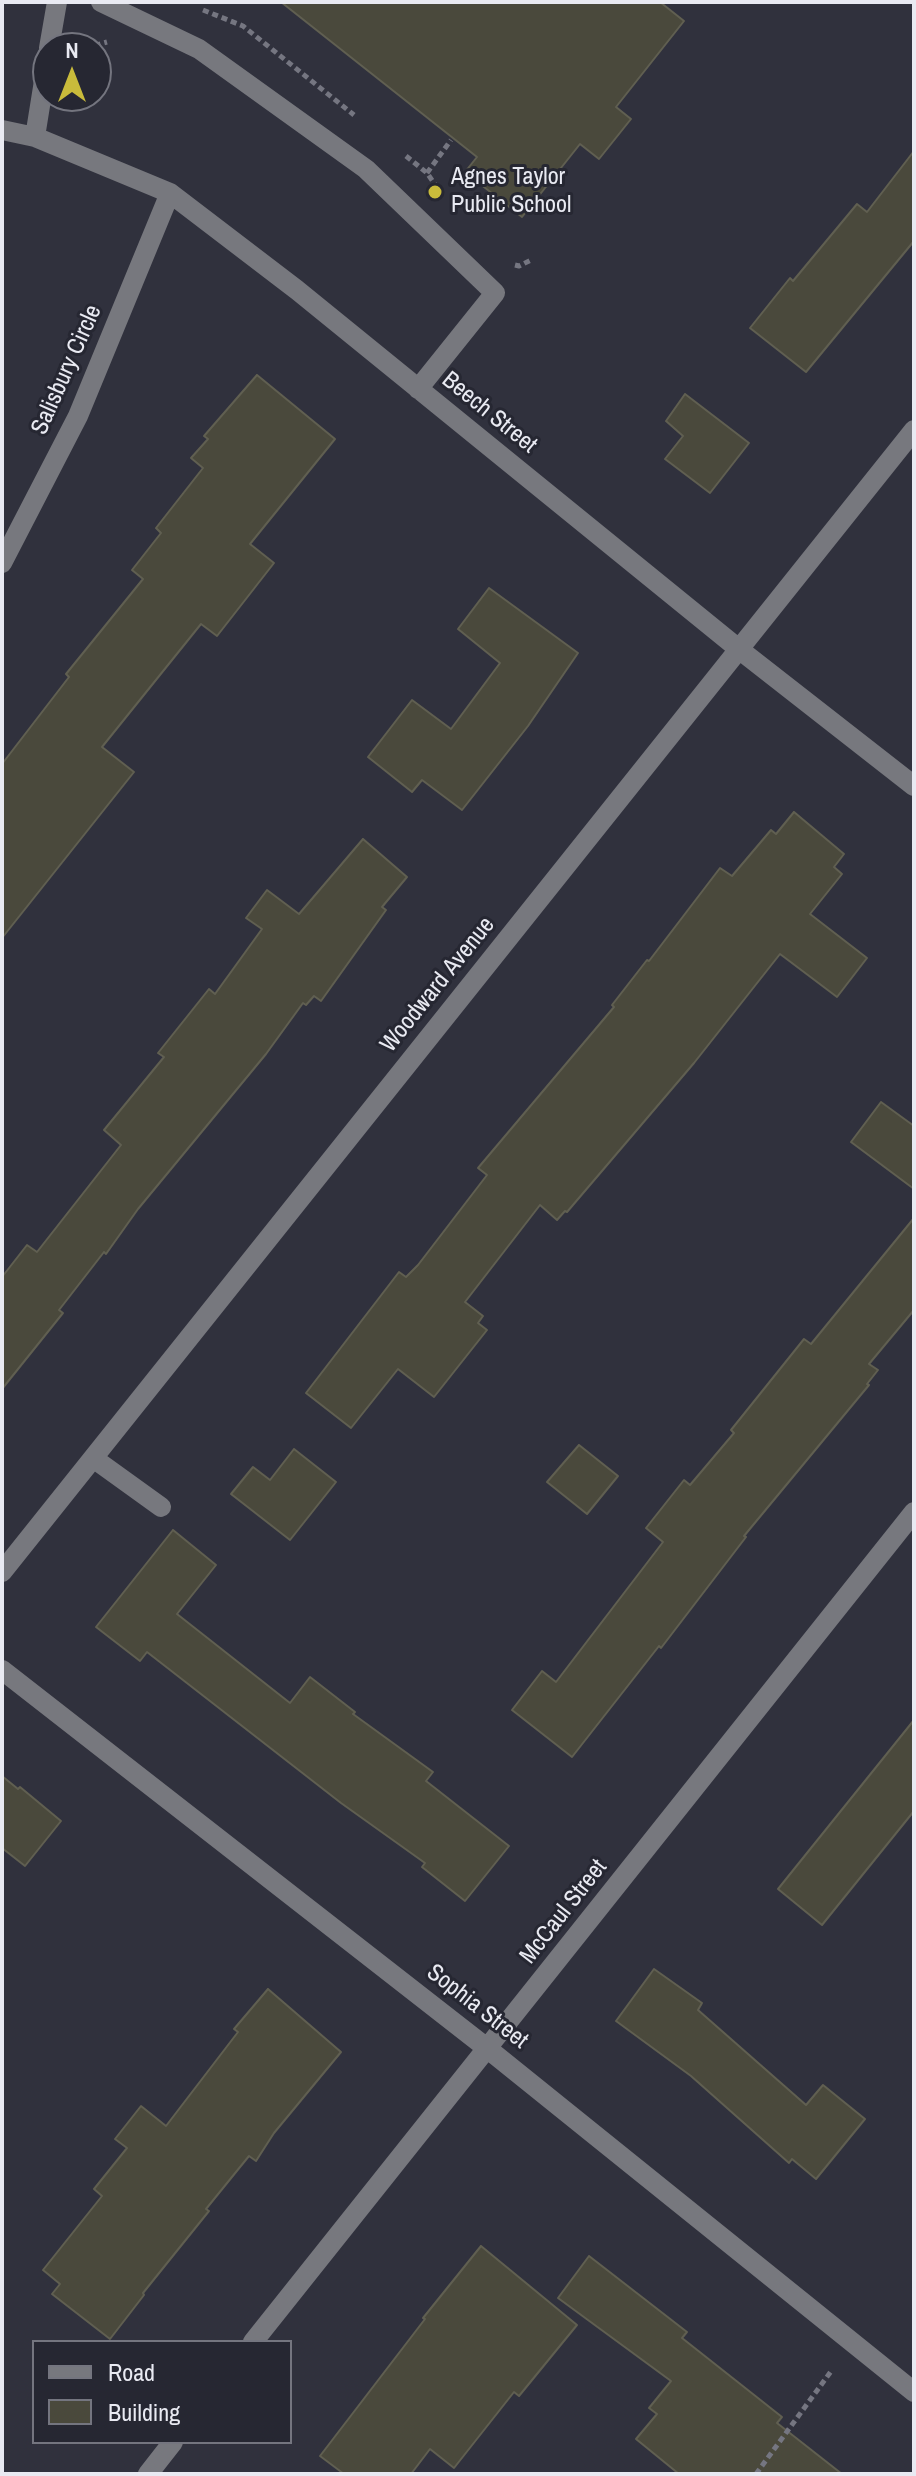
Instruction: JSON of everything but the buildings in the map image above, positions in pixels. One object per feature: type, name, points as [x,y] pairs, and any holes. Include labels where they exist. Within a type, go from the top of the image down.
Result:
[{"type":"street","points":[[52,32],[57,2]]},
{"type":"street","points":[[101,2],[199,49],[366,169],[495,293],[418,389]]},
{"type":"street","points":[[35,137],[39,112]]},
{"type":"street","name":"Beech Street","points":[[2,130],[35,137],[170,193],[297,290],[740,650],[914,786]]},
{"type":"street","name":"Salisbury Circle","points":[[2,563],[78,416],[170,193]]},
{"type":"street","name":"Woodward Avenue","points":[[2,1572],[914,430]]},
{"type":"street","points":[[93,1458],[161,1507]]},
{"type":"street","name":"McCaul Street","points":[[255,2340],[914,1512]]},
{"type":"street","name":"Sophia Street","points":[[2,1670],[488,2049],[914,2392]]},
{"type":"street","points":[[148,2474],[171,2444]]},
{"type":"path","points":[[427,173],[451,140]]},
{"type":"path","points":[[756,2474],[851,2343]]},
{"type":"place","name":"Agnes Taylor Public School","points":[[435,192]]}]
